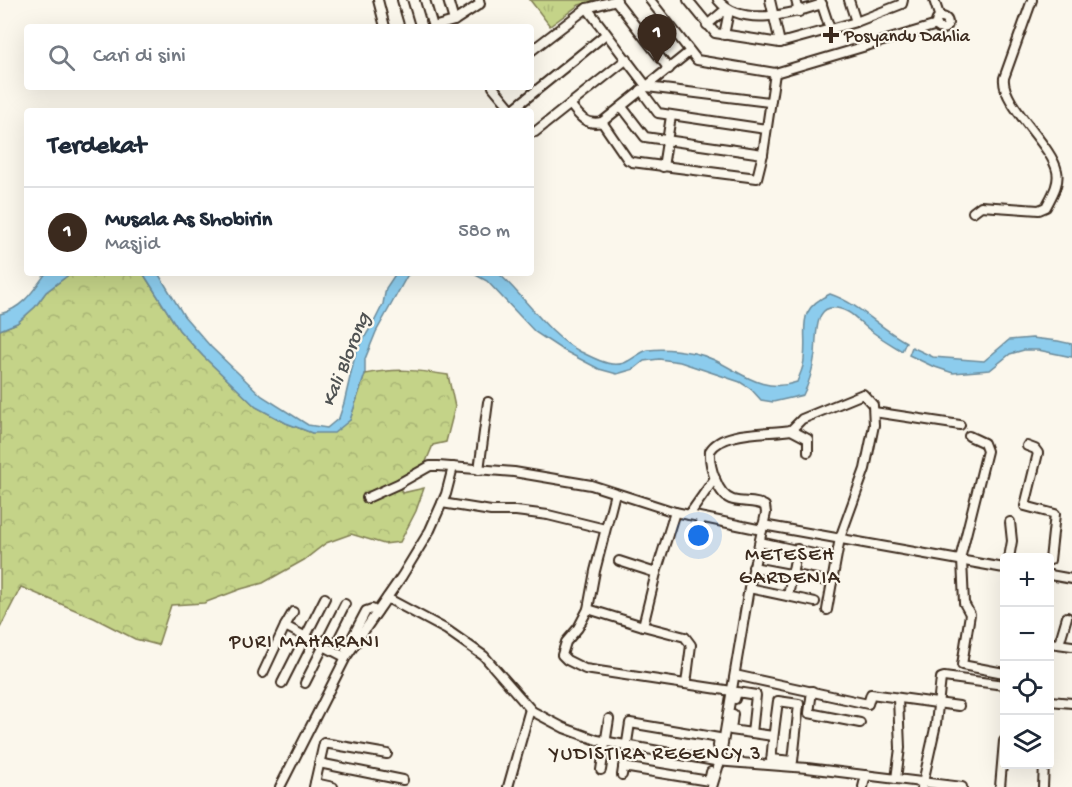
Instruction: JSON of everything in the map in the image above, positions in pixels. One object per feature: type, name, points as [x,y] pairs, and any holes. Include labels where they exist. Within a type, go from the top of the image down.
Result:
[{"type":"street","points":[[378,0],[384,24]]},
{"type":"street","points":[[402,0],[409,24]]},
{"type":"street","points":[[425,0],[432,24]]},
{"type":"street","points":[[448,0],[454,21]]},
{"type":"street","points":[[650,0],[698,61],[775,73],[938,21],[934,0]]},
{"type":"street","points":[[688,0],[715,33],[780,43],[856,22],[902,2]]},
{"type":"street","points":[[718,0],[727,10],[774,17],[799,12],[821,2],[830,29]]},
{"type":"street","points":[[770,0],[780,43]]},
{"type":"street","points":[[796,0],[799,12]]},
{"type":"street","points":[[849,0],[856,22]]},
{"type":"street","points":[[972,212],[981,206],[1039,210],[1046,207],[1054,192],[1057,171],[1004,85],[1004,78],[1032,0]]},
{"type":"street","points":[[534,49],[587,8],[616,1],[669,69]]},
{"type":"street","points":[[444,24],[454,21],[477,2]]},
{"type":"street","points":[[587,8],[627,60],[656,112],[766,129]]},
{"type":"street","points":[[707,25],[727,10]]},
{"type":"street","points":[[723,34],[727,10]]},
{"type":"street","points":[[516,108],[606,34]]},
{"type":"street","points":[[570,104],[583,120],[592,124],[602,122],[689,52]]},
{"type":"street","points":[[534,132],[627,60]]},
{"type":"street","points":[[602,122],[628,160],[632,162],[755,178],[758,176],[763,154],[775,73]]},
{"type":"street","points":[[644,89],[770,102]]},
{"type":"street","points":[[495,90],[510,108]]},
{"type":"street","points":[[622,107],[645,137],[763,154]]},
{"type":"street","points":[[663,167],[671,116]]},
{"type":"street","points":[[791,430],[802,419],[863,394],[873,405],[874,425],[865,469],[840,538],[826,610]]},
{"type":"street","points":[[479,470],[488,402]]},
{"type":"street","points":[[874,412],[960,425]]},
{"type":"street","points":[[712,787],[735,675],[753,567],[766,513],[765,506],[759,503],[730,499],[723,494],[710,456],[713,445],[719,441],[768,431],[791,430],[808,439],[807,452]]},
{"type":"street","points":[[969,436],[984,443],[987,451],[961,559],[964,603],[970,614],[962,665],[1000,672]]},
{"type":"street","points":[[1027,446],[1038,453],[1025,506],[1055,514],[1051,553]]},
{"type":"street","points":[[367,498],[430,466],[526,474],[591,485],[701,518],[840,538],[1000,567]]},
{"type":"street","points":[[280,787],[345,657],[387,598],[430,530],[442,503],[453,467]]},
{"type":"street","points":[[689,515],[716,478]]},
{"type":"street","points":[[615,493],[588,609],[562,655],[585,669],[732,691]]},
{"type":"street","points":[[442,503],[492,511],[548,515],[606,529]]},
{"type":"street","points":[[643,627],[656,573],[675,512]]},
{"type":"street","points":[[701,518],[698,532],[701,540]]},
{"type":"street","points":[[1010,522],[1011,553]]},
{"type":"street","points":[[760,542],[824,556]]},
{"type":"street","points":[[788,596],[797,549]]},
{"type":"street","points":[[619,561],[656,573]]},
{"type":"street","points":[[753,567],[832,582]]},
{"type":"street","points":[[1054,576],[1072,579]]},
{"type":"street","points":[[749,588],[816,602]]},
{"type":"street","points":[[282,683],[325,598]]},
{"type":"street","points":[[387,598],[447,630],[484,656],[530,710],[564,728],[606,742],[717,760],[771,762],[793,761],[799,704],[778,701],[771,762]]},
{"type":"street","points":[[305,683],[345,604]]},
{"type":"street","points":[[327,683],[366,611],[372,609],[377,612]]},
{"type":"street","points":[[588,609],[643,627],[685,637],[691,645],[686,684]]},
{"type":"street","points":[[263,673],[293,612]]},
{"type":"street","points":[[1059,644],[1067,617]]},
{"type":"street","points":[[285,627],[343,656]]},
{"type":"street","points":[[1054,643],[1072,646]]},
{"type":"street","points":[[735,675],[868,704],[871,694],[959,706]]},
{"type":"street","points":[[922,784],[942,678],[1000,684]]},
{"type":"street","points":[[812,691],[809,713],[860,723]]},
{"type":"street","points":[[753,733],[756,695],[736,692],[731,730],[773,736]]},
{"type":"street","points":[[896,778],[900,748],[898,698]]},
{"type":"street","points":[[1054,701],[1072,703]]},
{"type":"street","points":[[508,787],[530,710]]},
{"type":"street","points":[[601,770],[609,719]]},
{"type":"street","points":[[630,723],[719,738],[717,760],[709,781],[622,771],[626,745],[630,723]]},
{"type":"street","points":[[333,787],[315,785],[324,743],[387,754]]},
{"type":"street","points":[[771,762],[896,778],[922,784],[962,787]]},
{"type":"street","points":[[319,763],[404,780]]},
{"type":"street","points":[[1000,787],[1002,769]]},
{"type":"street","points":[[1043,787],[1044,769]]},
{"type":"street","points":[[863,787],[866,775]]},
{"type":"green space","points":[[530,0],[600,0],[579,5],[550,26]]},
{"type":"green space","points":[[67,276],[145,276],[179,330],[256,407],[286,423],[312,433],[350,420],[365,374],[406,370],[448,375],[455,407],[446,442],[433,445],[425,464],[398,481],[402,493],[424,488],[416,511],[400,542],[384,544],[351,534],[326,543],[304,560],[263,583],[204,603],[171,605],[158,645],[135,639],[94,618],[21,587],[0,628],[0,330],[17,323],[35,307],[46,292]]},
{"type":"water","points":[[44,276],[67,276],[46,292],[35,307],[17,323],[0,330],[0,314],[15,308],[32,292]]},
{"type":"water","points":[[145,276],[160,276],[184,316],[211,347],[262,396],[308,425],[327,428],[339,418],[356,351],[383,304],[386,288],[394,276],[407,276],[376,332],[365,359],[365,374],[350,420],[334,433],[312,433],[286,423],[256,407],[179,330]]},
{"type":"water","points":[[478,276],[501,276],[557,336],[581,352],[611,364],[623,363],[648,350],[671,350],[708,357],[756,382],[782,385],[797,382],[804,362],[807,314],[819,300],[830,294],[851,304],[906,342],[902,351],[864,326],[848,312],[828,308],[819,319],[812,370],[803,395],[773,402],[761,400],[751,389],[740,382],[680,362],[659,359],[644,361],[634,369],[617,374],[599,369],[535,332],[487,281]]},
{"type":"water","points":[[1032,338],[1072,344],[1072,357],[1038,350],[1024,350],[1010,354],[990,370],[953,373],[909,355],[912,347],[933,357],[984,361],[1009,340]]},
{"type":"place","name":"Posyandu Dahlia","points":[[831,35]]},
{"type":"place","name":"Musala As Shobirin","points":[[657,64]]},
{"type":"district","name":"METESEH GARDENIA","points":[[790,564]]},
{"type":"district","name":"PURI MAHARANI","points":[[305,640]]},
{"type":"district","name":"YUDISTIRA REGENCY 3","points":[[656,752]]},
{"type":"water label","name":"Kali Blorong","points":[[344,359]]}]
